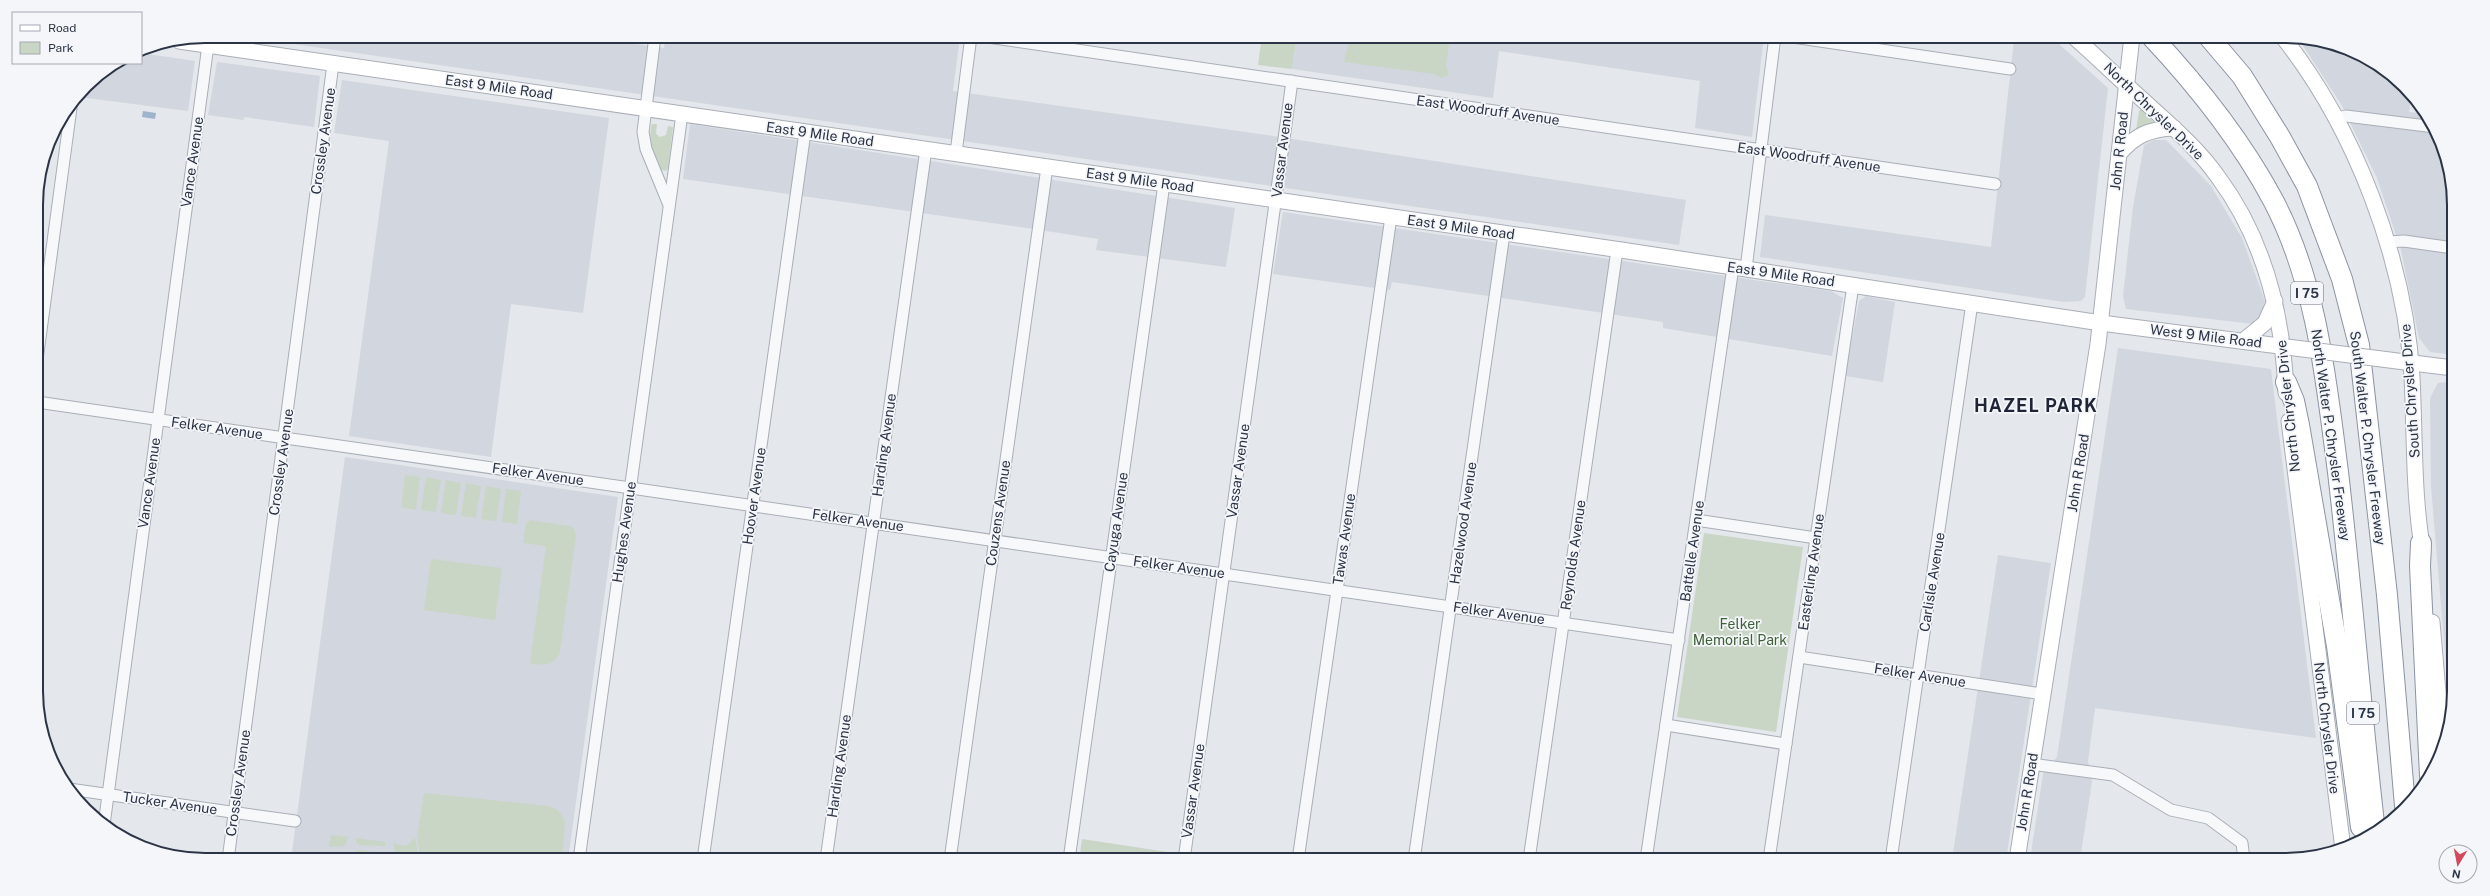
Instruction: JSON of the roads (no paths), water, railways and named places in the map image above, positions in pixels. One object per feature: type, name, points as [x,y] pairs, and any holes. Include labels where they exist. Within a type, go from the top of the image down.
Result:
[{"type":"highway","name":"North Walter P. Chrysler Freeway","points":[[2158,43],[2182,69],[2211,106],[2273,200],[2297,259],[2322,343],[2353,594],[2374,826]]},
{"type":"highway","name":"South Walter P. Chrysler Freeway","points":[[2214,43],[2242,76],[2277,131],[2307,186],[2342,279],[2359,345],[2387,594],[2405,801]]},
{"type":"highway","points":[[2286,382],[2294,401],[2299,425],[2337,646],[2362,833]]},
{"type":"highway","points":[[2421,543],[2420,566],[2429,764]]},
{"type":"main road","name":"East 9 Mile Road","points":[[194,43],[1740,268],[2101,323]]},
{"type":"main road","name":"North Chrysler Drive","points":[[2081,43],[2174,128],[2208,164],[2233,200],[2254,239],[2267,271],[2284,346],[2286,382],[2300,518],[2342,842]]},
{"type":"main road","name":"John R Road","points":[[2018,853],[2030,764],[2101,323],[2132,43]]},
{"type":"main road","name":"South Chrysler Drive","points":[[2287,43],[2336,118],[2353,154],[2387,242],[2403,308],[2421,543],[2446,699],[2445,718]]},
{"type":"main road","points":[[2119,154],[2138,136],[2155,130],[2174,128]]},
{"type":"main road","points":[[2243,341],[2265,323],[2275,301]]},
{"type":"main road","name":"West 9 Mile Road","points":[[2101,323],[2447,367]]},
{"type":"street","name":"Hughes Avenue","points":[[654,43],[643,132],[646,149],[669,205]]},
{"type":"street","points":[[956,153],[970,43]]},
{"type":"street","name":"East Woodruff Avenue","points":[[1029,43],[1995,184]]},
{"type":"street","name":"Battelle Avenue","points":[[1647,853],[1696,520],[1762,150],[1773,43]]},
{"type":"street","points":[[1834,43],[2010,69]]},
{"type":"street","name":"Vance Avenue","points":[[105,819],[208,45]]},
{"type":"street","name":"Crossley Avenue","points":[[229,853],[333,64]]},
{"type":"street","name":"Vassar Avenue","points":[[1185,853],[1292,81]]},
{"type":"street","name":"Hughes Avenue","points":[[580,853],[682,114]]},
{"type":"street","points":[[43,316],[70,115]]},
{"type":"street","points":[[2336,118],[2346,116],[2426,126]]},
{"type":"street","name":"Hoover Avenue","points":[[704,853],[805,132]]},
{"type":"street","name":"Harding Avenue","points":[[827,853],[926,149]]},
{"type":"street","name":"Couzens Avenue","points":[[951,853],[1047,167]]},
{"type":"street","name":"Cayuga Avenue","points":[[1069,853],[1164,184]]},
{"type":"street","name":"Tawas Avenue","points":[[1299,853],[1391,217]]},
{"type":"street","name":"Hazelwood Avenue","points":[[1415,853],[1504,234]]},
{"type":"street","points":[[2387,242],[2404,241],[2447,247]]},
{"type":"street","name":"Reynolds Avenue","points":[[1531,853],[1617,250]]},
{"type":"street","name":"Easterling Avenue","points":[[1770,853],[1853,285]]},
{"type":"street","name":"Carlisle Avenue","points":[[1892,853],[1972,303]]},
{"type":"street","name":"Felker Avenue","points":[[43,403],[874,522],[1679,640]]},
{"type":"street","points":[[1696,520],[1816,538]]},
{"type":"street","name":"Felker Avenue","points":[[1798,657],[2042,694]]},
{"type":"street","points":[[1666,725],[1786,744]]},
{"type":"street","points":[[2030,764],[2105,773],[2121,778],[2167,808],[2202,816],[2214,822],[2242,843],[2243,853]]},
{"type":"street","name":"Tucker Avenue","points":[[76,790],[295,821]]},
{"type":"water","points":[[143,111],[156,113],[155,119],[142,117]]},
{"type":"district","name":"HAZEL PARK","points":[[2036,405]]},
{"type":"park label","name":"Felker Memorial Park","points":[[1740,632]]}]
